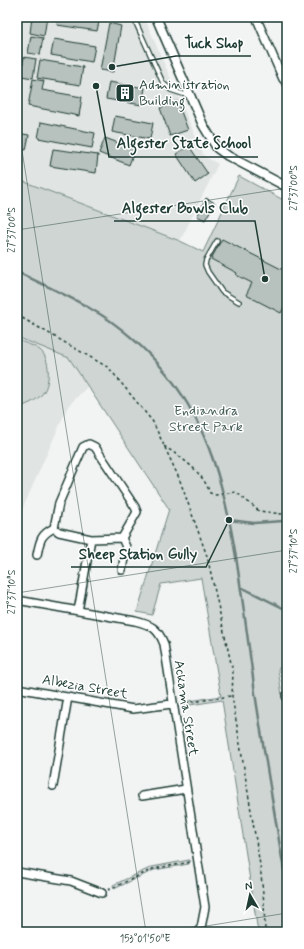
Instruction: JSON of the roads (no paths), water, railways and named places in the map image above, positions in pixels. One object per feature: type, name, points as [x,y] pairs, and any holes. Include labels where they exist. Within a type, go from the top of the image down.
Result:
[{"type":"street","points":[[156,17],[203,125],[217,148],[228,156],[287,187]]},
{"type":"street","points":[[256,17],[282,79],[287,83]]},
{"type":"street","points":[[54,528],[59,503],[83,447],[89,444],[95,447],[136,507],[137,512],[135,517],[122,538]]},
{"type":"street","points":[[54,528],[59,532],[91,539],[122,538]]},
{"type":"street","points":[[37,555],[41,537],[46,532],[54,528]]},
{"type":"street","points":[[122,538],[126,547],[122,570]]},
{"type":"street","points":[[78,611],[91,539]]},
{"type":"street","name":"Ackama Street","points":[[17,600],[149,624],[160,633],[164,644],[172,704],[205,907],[201,928],[197,932]]},
{"type":"street","name":"Albezia Street","points":[[17,688],[133,709],[172,704]]},
{"type":"street","points":[[52,786],[68,697]]},
{"type":"street","points":[[142,796],[186,789]]},
{"type":"street","points":[[17,872],[71,881],[102,893]]},
{"type":"lane","points":[[136,17],[136,23],[163,83],[171,90],[190,96]]},
{"type":"lane","points":[[217,241],[206,260],[205,265],[222,292],[238,302]]},
{"type":"waterway","points":[[17,272],[82,304],[112,322],[132,338],[167,374],[182,395],[205,438],[221,484],[232,532],[255,693],[287,888]]},
{"type":"waterway","points":[[229,520],[254,523],[283,521]]},
{"type":"waterway","points":[[241,587],[287,610]]},
{"type":"place","name":"Tuck Shop","points":[[112,67]]},
{"type":"place","name":"Algester State School","points":[[96,86]]},
{"type":"place","name":"Administration Building","points":[[125,93]]},
{"type":"place","name":"Algester Bowls Club","points":[[265,279]]},
{"type":"place","name":"Sheep Station Gully","points":[[229,520]]},
{"type":"park label","name":"Endiandra Street Park","points":[[206,420]]}]
